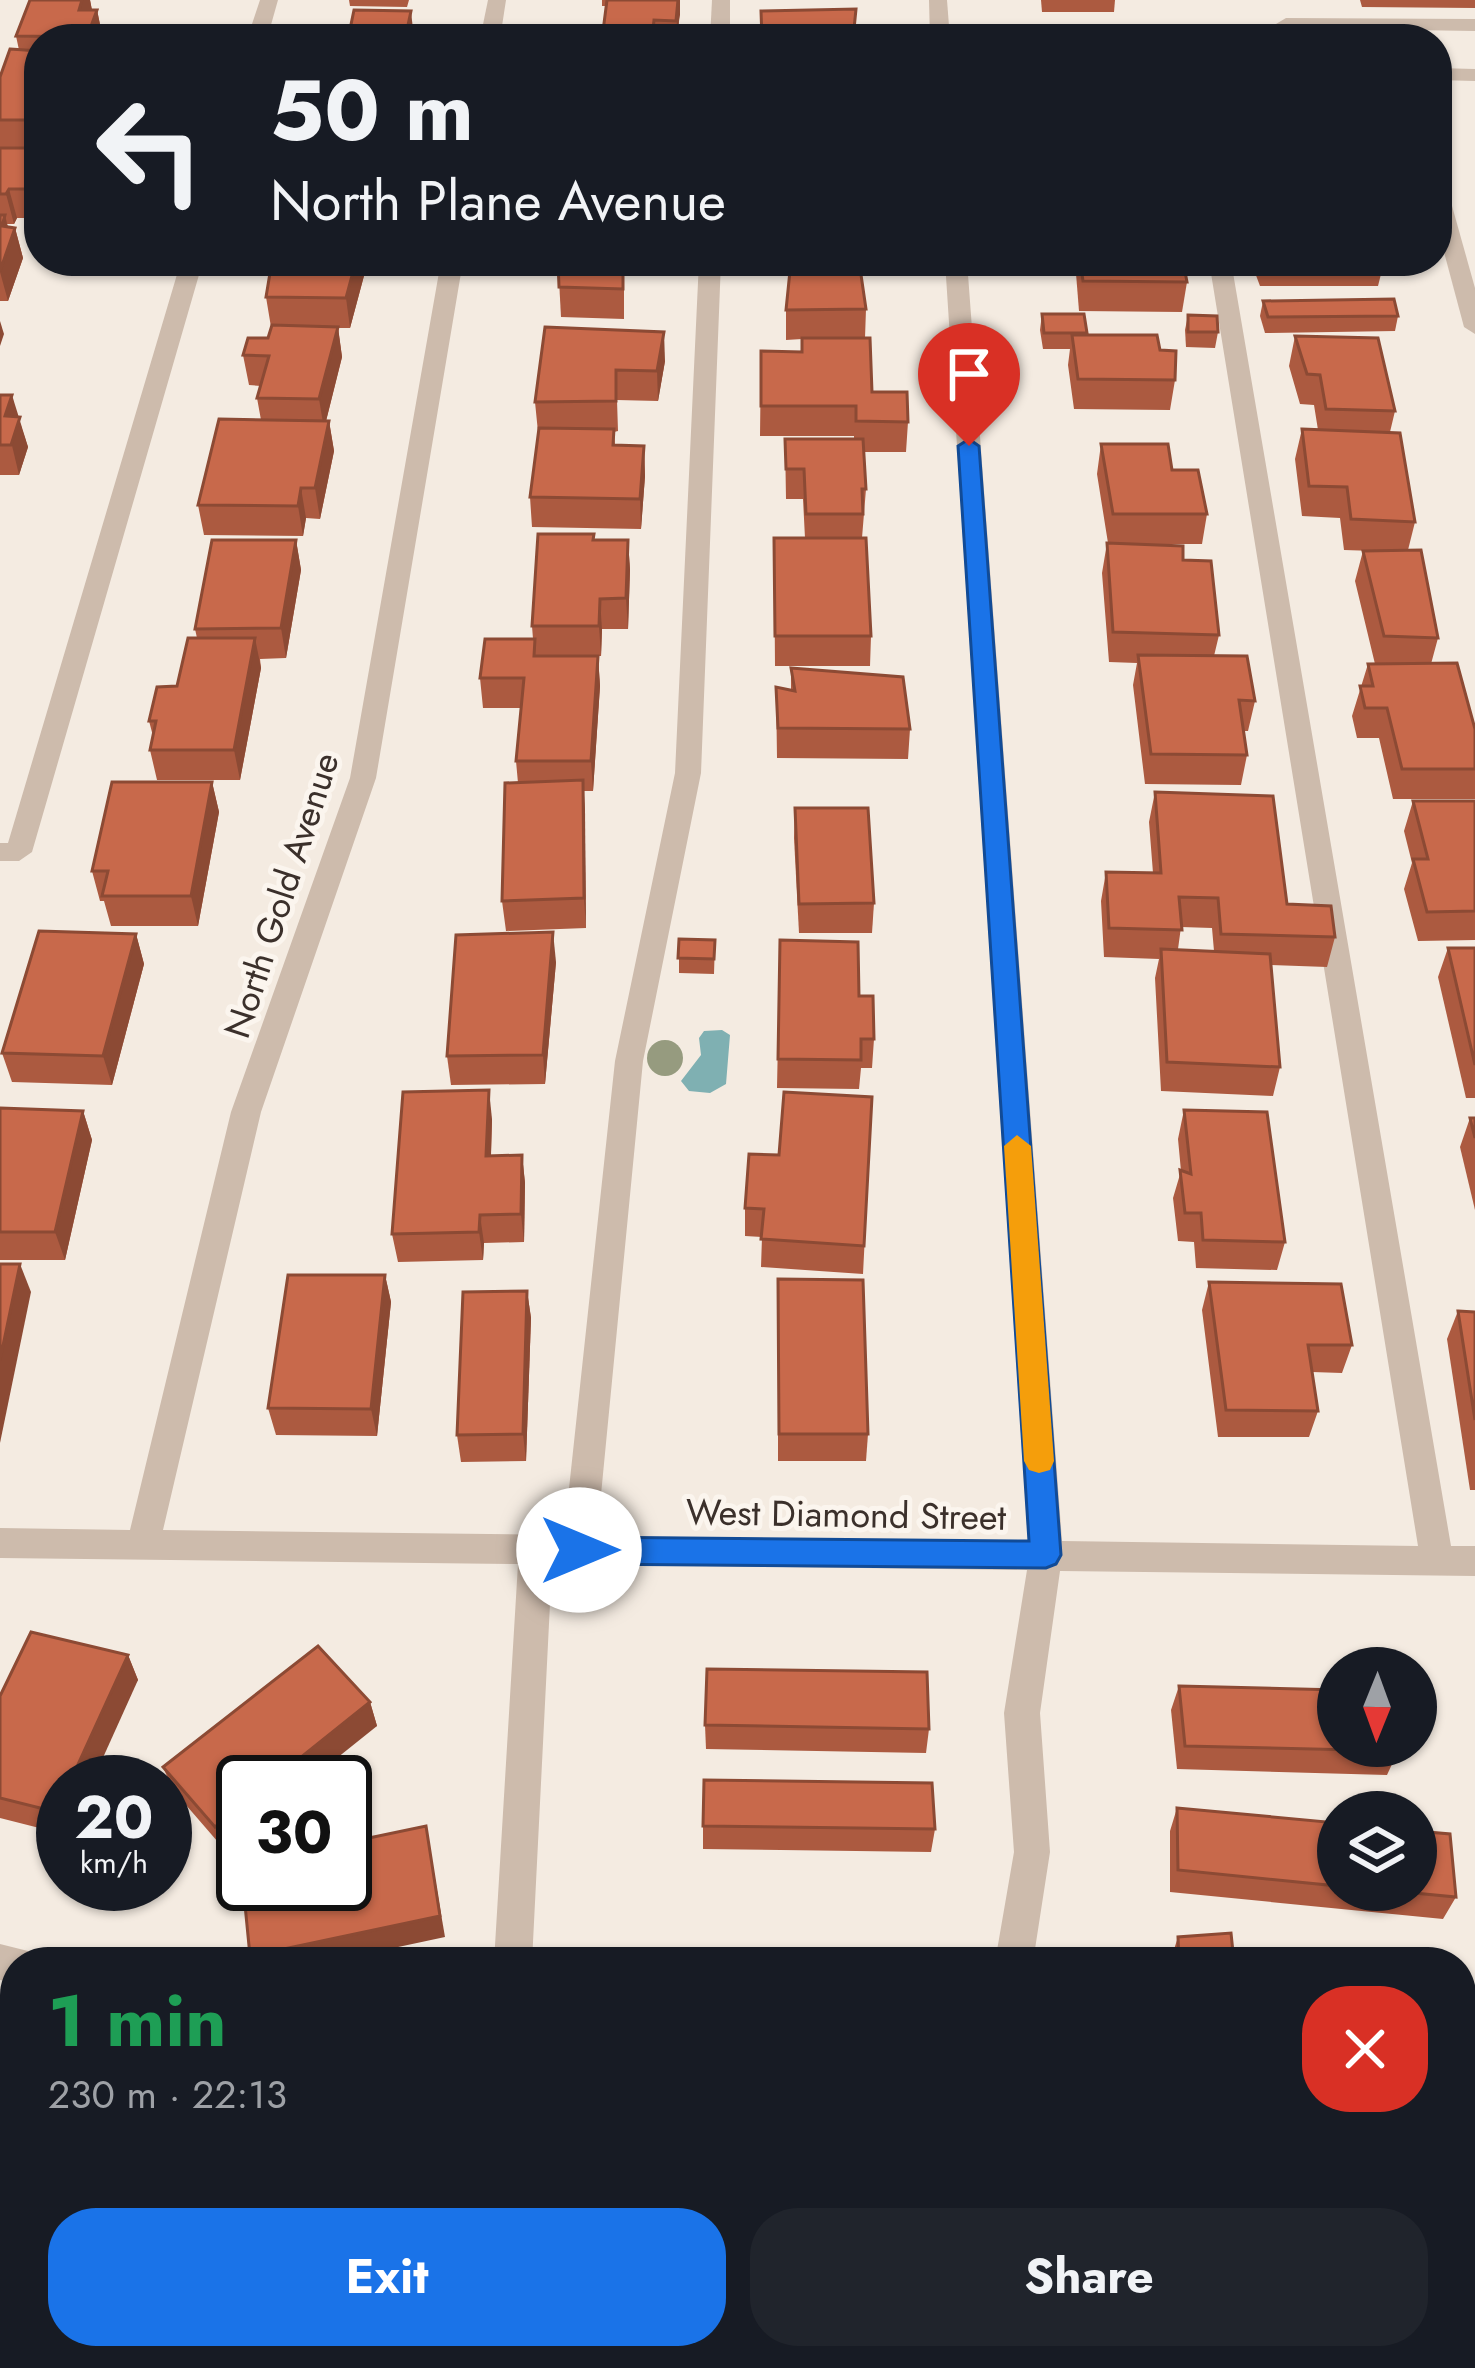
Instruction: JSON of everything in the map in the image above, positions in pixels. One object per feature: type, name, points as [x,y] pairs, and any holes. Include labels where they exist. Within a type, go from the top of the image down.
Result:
[{"type":"street","points":[[1452,243],[1475,327]]},
{"type":"street","points":[[0,852],[19,852],[188,276]]},
{"type":"street","name":"North Gold Avenue","points":[[142,1545],[246,1112],[363,778],[449,276]]},
{"type":"street","points":[[579,1550],[629,1061],[688,772],[709,276]]},
{"type":"street","points":[[957,276],[1046,1555],[1022,1713],[1032,1852],[1016,1947]]},
{"type":"street","points":[[1223,276],[1437,1561]]},
{"type":"street","name":"West Diamond Street","points":[[0,1543],[1475,1561]]},
{"type":"street","points":[[514,1947],[536,1550]]},
{"type":"water","points":[[722,1030],[730,1035],[726,1084],[710,1093],[689,1091],[681,1081],[701,1055],[699,1038],[704,1031]]},
{"type":"building","points":[[30,0],[82,0],[79,10],[97,10],[92,24],[24,24],[24,36],[16,36]]},
{"type":"building","points":[[607,0],[678,0],[676,21],[604,24]]},
{"type":"building","points":[[856,9],[854,24],[761,24],[761,11]]},
{"type":"building","points":[[354,10],[411,11],[408,24],[351,24]]},
{"type":"building","points":[[10,49],[24,50],[24,120],[0,120],[0,77]]},
{"type":"building","points":[[0,148],[24,148],[24,189],[0,194]]},
{"type":"building","points":[[0,215],[5,215],[2,226],[15,228],[0,271]]},
{"type":"building","points":[[270,276],[352,276],[346,298],[266,297]]},
{"type":"building","points":[[559,276],[623,276],[623,289],[559,287]]},
{"type":"building","points":[[789,276],[861,276],[866,309],[786,310]]},
{"type":"building","points":[[1082,276],[1186,276],[1187,282],[1083,281]]},
{"type":"building","points":[[1394,299],[1398,316],[1268,317],[1263,301]]},
{"type":"building","points":[[1042,314],[1084,314],[1087,333],[1044,333]]},
{"type":"building","points":[[1188,315],[1217,316],[1218,332],[1188,332]]},
{"type":"building","points":[[272,325],[338,327],[319,399],[257,398],[269,356],[243,355],[248,338],[268,338]]},
{"type":"building","points":[[545,327],[664,332],[657,371],[616,370],[616,401],[535,402]]},
{"type":"building","points":[[1072,335],[1157,335],[1160,350],[1176,351],[1175,380],[1078,379]]},
{"type":"building","points":[[1295,336],[1378,338],[1395,411],[1326,409],[1320,375],[1307,374]]},
{"type":"building","points":[[802,338],[870,338],[872,392],[907,392],[908,422],[856,421],[856,406],[761,406],[761,351],[802,352]]},
{"type":"building","points":[[0,395],[12,395],[5,416],[20,417],[11,445],[0,445]]},
{"type":"building","points":[[219,419],[329,421],[315,488],[301,488],[298,506],[198,505]]},
{"type":"building","points":[[539,428],[614,429],[613,445],[644,446],[640,499],[530,497]]},
{"type":"building","points":[[1302,429],[1400,433],[1415,522],[1351,519],[1347,487],[1309,486]]},
{"type":"building","points":[[785,439],[863,439],[863,514],[806,514],[804,469],[786,469]]},
{"type":"building","points":[[1101,444],[1168,444],[1172,470],[1198,470],[1207,514],[1113,514]]},
{"type":"building","points":[[538,534],[594,534],[593,540],[628,540],[626,598],[600,599],[599,626],[532,626]]},
{"type":"building","points":[[774,538],[866,538],[871,636],[775,636]]},
{"type":"building","points":[[212,540],[296,540],[281,628],[195,629]]},
{"type":"building","points":[[1107,543],[1183,546],[1183,560],[1211,561],[1219,635],[1113,632]]},
{"type":"building","points":[[1421,550],[1438,638],[1384,636],[1363,551]]},
{"type":"building","points":[[188,638],[255,638],[234,750],[150,750],[156,721],[149,721],[157,687],[177,686]]},
{"type":"building","points":[[485,639],[535,639],[534,656],[598,656],[591,761],[516,761],[524,678],[480,678]]},
{"type":"building","points":[[1138,655],[1247,656],[1255,701],[1239,700],[1247,755],[1151,754]]},
{"type":"building","points":[[1457,663],[1475,729],[1475,769],[1402,769],[1387,708],[1365,708],[1360,686],[1373,686],[1368,664]]},
{"type":"building","points":[[791,668],[903,677],[910,729],[778,728],[776,687],[795,691]]},
{"type":"building","points":[[583,780],[584,898],[502,901],[505,783]]},
{"type":"building","points":[[112,782],[212,782],[191,896],[102,896],[108,871],[92,871]]},
{"type":"building","points":[[1155,792],[1273,796],[1287,904],[1331,906],[1335,937],[1221,934],[1218,898],[1179,897],[1182,930],[1109,928],[1106,872],[1161,873]]},
{"type":"building","points":[[1413,801],[1475,801],[1475,911],[1427,912],[1413,859],[1428,859]]},
{"type":"building","points":[[795,808],[868,808],[874,903],[799,904]]},
{"type":"building","points":[[39,931],[136,934],[103,1056],[2,1053]]},
{"type":"building","points":[[553,932],[543,1055],[447,1056],[456,935]]},
{"type":"building","points":[[679,939],[715,940],[714,959],[678,958]]},
{"type":"building","points":[[780,940],[858,942],[859,996],[873,996],[874,1039],[861,1039],[861,1060],[778,1059]]},
{"type":"building","points":[[1448,948],[1475,948],[1475,1065]]},
{"type":"building","points":[[1161,949],[1270,954],[1280,1067],[1167,1062]]},
{"type":"building","points":[[489,1090],[486,1156],[522,1155],[521,1214],[480,1215],[479,1232],[392,1234],[403,1092]]},
{"type":"building","points":[[784,1092],[872,1097],[864,1246],[761,1239],[764,1209],[745,1208],[749,1154],[779,1155]]},
{"type":"building","points":[[0,1108],[83,1111],[55,1232],[0,1232]]},
{"type":"building","points":[[1184,1110],[1267,1112],[1285,1242],[1203,1240],[1201,1213],[1185,1213],[1180,1170],[1191,1174]]},
{"type":"building","points":[[0,1264],[20,1264],[0,1360]]},
{"type":"building","points":[[288,1275],[385,1275],[371,1409],[268,1408]]},
{"type":"building","points":[[778,1279],[863,1280],[868,1434],[779,1434]]},
{"type":"building","points":[[1209,1282],[1341,1284],[1352,1345],[1308,1345],[1318,1411],[1226,1410]]},
{"type":"building","points":[[527,1291],[523,1434],[457,1435],[463,1292]]},
{"type":"building","points":[[1458,1311],[1475,1312],[1475,1420]]},
{"type":"building","points":[[31,1632],[128,1655],[82,1755],[36,1755],[36,1807],[0,1798],[0,1696]]},
{"type":"building","points":[[318,1646],[370,1702],[304,1755],[216,1755],[215,1827],[192,1800],[192,1755],[178,1755]]},
{"type":"building","points":[[707,1669],[927,1672],[929,1729],[705,1725]]},
{"type":"building","points":[[1179,1686],[1317,1689],[1317,1749],[1185,1746]]},
{"type":"building","points":[[704,1780],[932,1783],[935,1829],[703,1826]]},
{"type":"building","points":[[1177,1808],[1317,1821],[1317,1884],[1178,1870]]},
{"type":"building","points":[[426,1826],[440,1916],[293,1947],[249,1947],[246,1911],[372,1911],[372,1837]]},
{"type":"building","points":[[1437,1833],[1450,1834],[1456,1897],[1437,1895]]},
{"type":"building","points":[[1231,1933],[1232,1947],[1178,1947],[1178,1937]]},
{"type":"slow traffic","points":[[1017,1146],[1039,1461]]},
{"type":"route","points":[[579,1550],[1046,1555],[969,446]]}]
